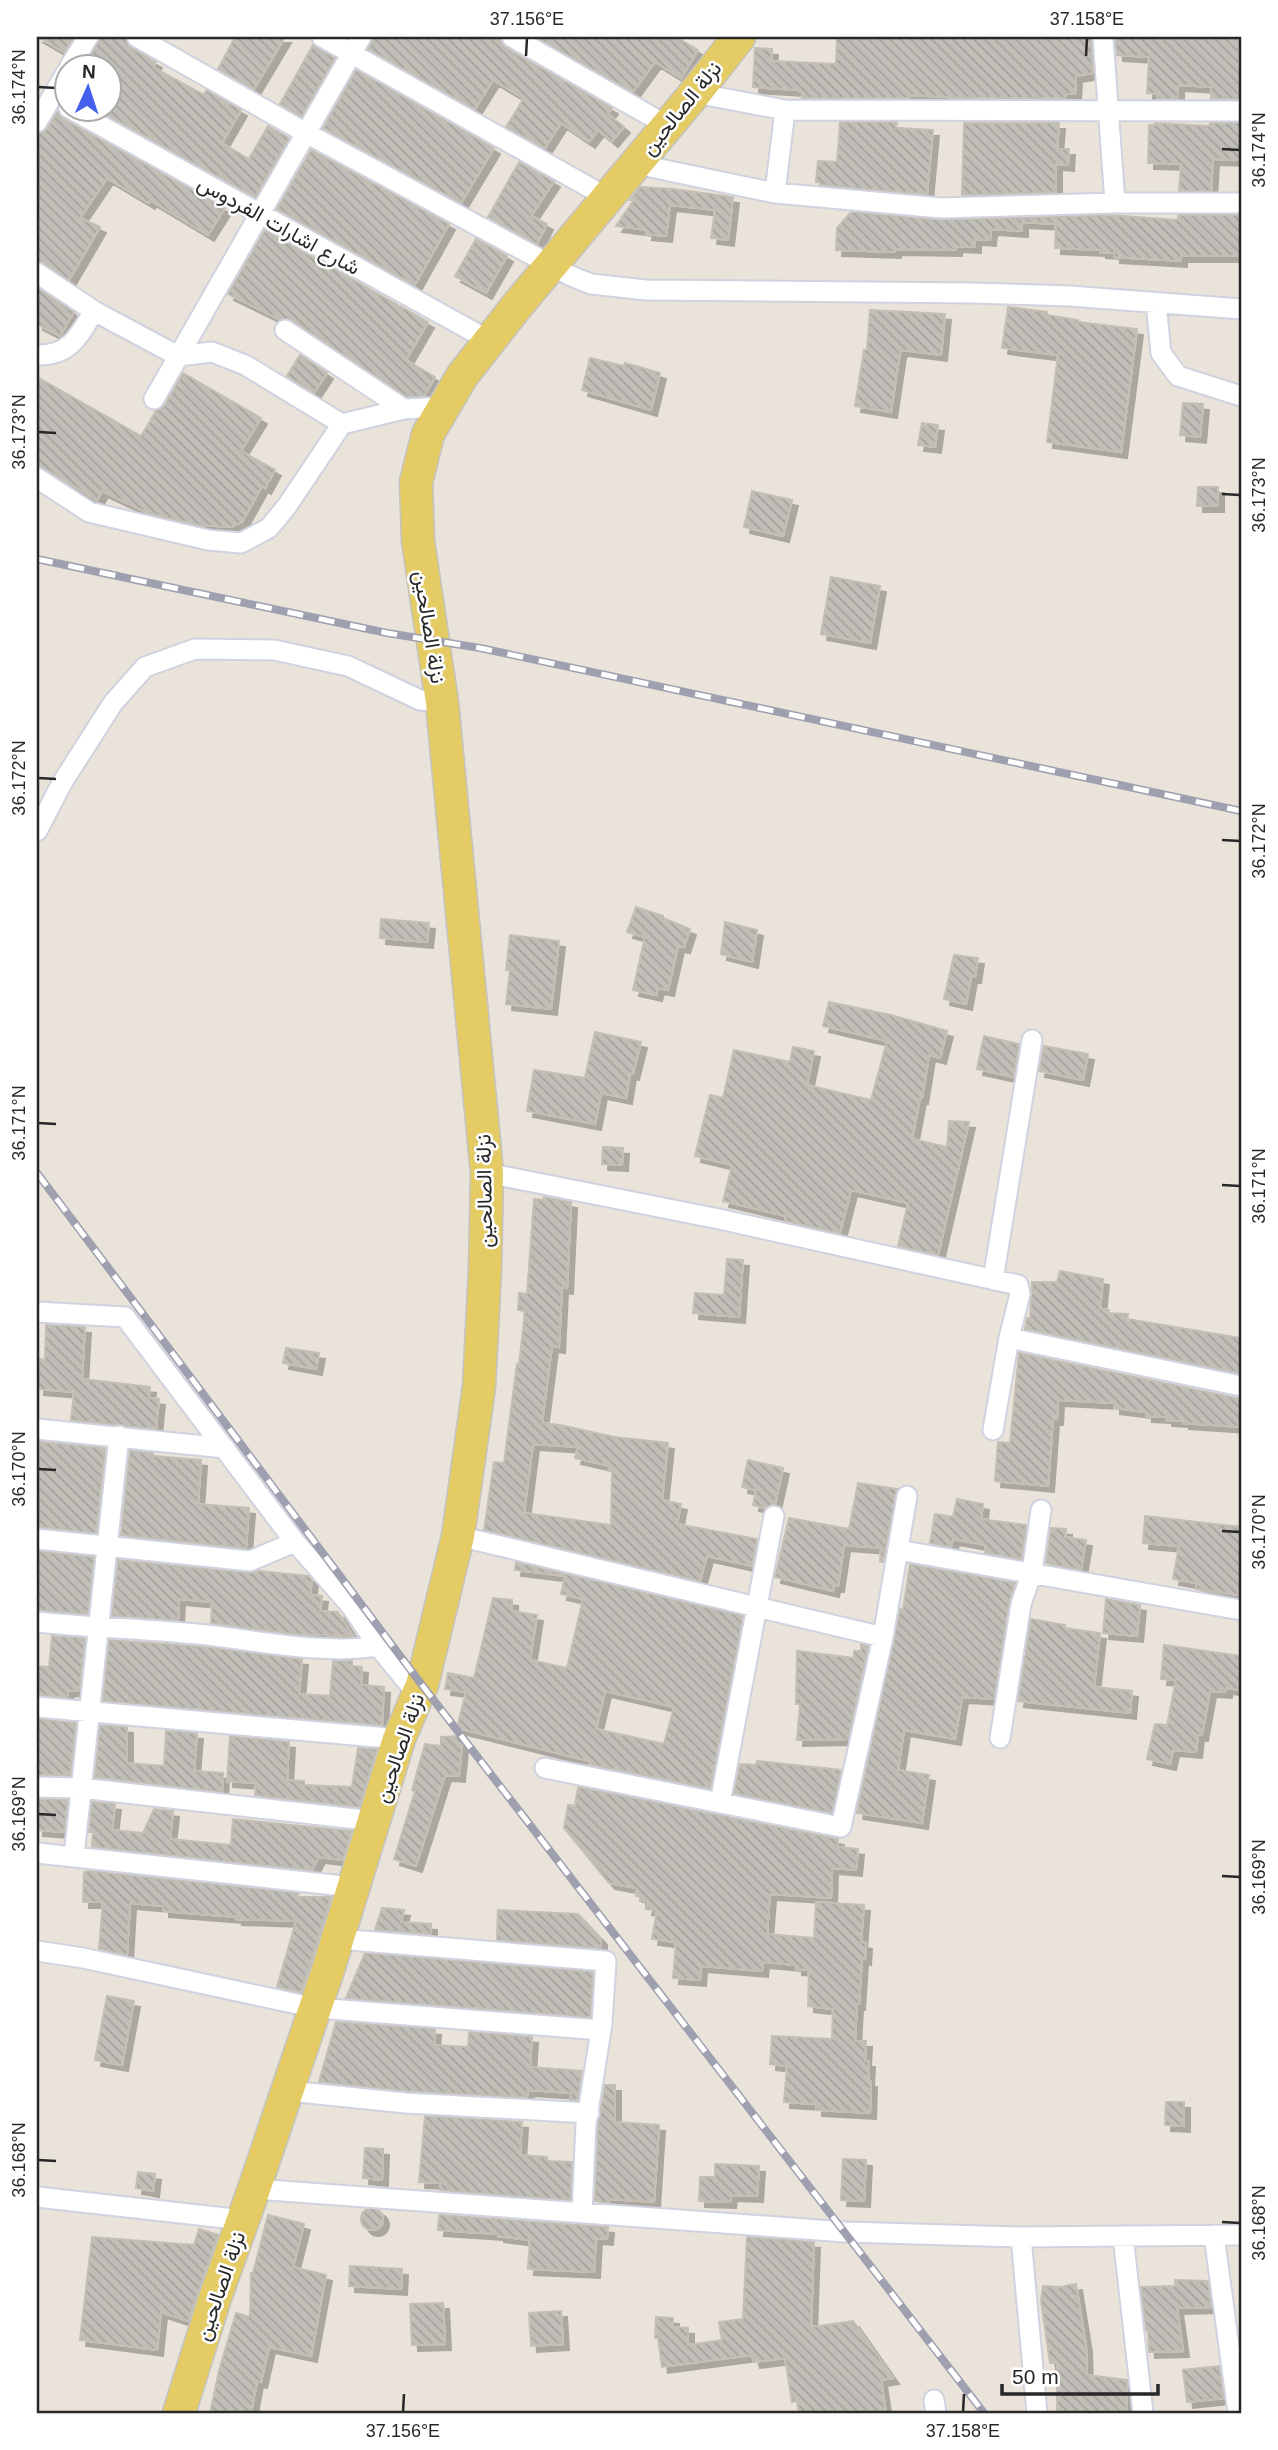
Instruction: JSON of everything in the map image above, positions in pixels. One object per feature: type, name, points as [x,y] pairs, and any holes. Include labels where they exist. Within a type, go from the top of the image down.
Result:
[{"type":"main road","name":"نزلة الصالحين","points":[[179,2413],[215,2298],[316,2008],[398,1739],[418,1695],[435,1639],[458,1536],[479,1387],[487,1173],[442,702],[418,541],[416,481],[428,434],[462,376],[695,93],[732,39]]},
{"type":"street","points":[[79,52],[88,37]]},
{"type":"street","points":[[137,37],[306,133],[571,276],[591,284],[646,290],[1070,296],[1241,309]]},
{"type":"street","points":[[322,37],[356,45],[608,198]]},
{"type":"street","points":[[512,37],[668,126]]},
{"type":"street","points":[[1103,37],[1115,203]]},
{"type":"street","points":[[154,399],[356,45]]},
{"type":"street","points":[[695,93],[785,110],[1241,111]]},
{"type":"street","points":[[37,122],[52,105]]},
{"type":"street","points":[[775,194],[785,110]]},
{"type":"street","name":"شارع اشارات الفردوس","points":[[93,122],[490,341]]},
{"type":"street","points":[[636,164],[775,194],[941,208],[1115,203],[1241,204]]},
{"type":"street","points":[[37,273],[94,311],[178,356],[212,352],[245,365],[342,424]]},
{"type":"street","points":[[1156,303],[1161,353],[1178,376],[1241,396]]},
{"type":"street","points":[[37,355],[47,355],[75,343],[94,311]]},
{"type":"street","points":[[285,330],[404,409]]},
{"type":"street","points":[[37,478],[89,512],[208,540],[241,544],[269,528],[342,424],[404,409],[444,407]]},
{"type":"street","points":[[37,831],[62,783],[113,703],[145,667],[195,649],[274,650],[348,666],[420,700],[442,702]]},
{"type":"street","points":[[993,1280],[1032,1040]]},
{"type":"street","points":[[487,1173],[719,1219],[1018,1285],[993,1430]]},
{"type":"street","points":[[37,1312],[125,1317],[295,1542],[351,1606],[378,1646],[418,1695]]},
{"type":"street","points":[[1009,1338],[1241,1386]]},
{"type":"street","points":[[37,1429],[225,1448]]},
{"type":"street","points":[[74,1856],[119,1436]]},
{"type":"street","points":[[545,1768],[841,1827],[883,1637],[907,1496]]},
{"type":"street","points":[[1000,1738],[1021,1604],[1032,1572],[1041,1510]]},
{"type":"street","points":[[720,1803],[774,1516]]},
{"type":"street","points":[[458,1536],[883,1637]]},
{"type":"street","points":[[37,1538],[250,1561],[295,1542]]},
{"type":"street","points":[[898,1550],[1241,1610]]},
{"type":"street","points":[[37,1622],[284,1644],[361,1649],[378,1646]]},
{"type":"street","points":[[37,1707],[398,1739]]},
{"type":"street","points":[[37,1787],[81,1788],[374,1821]]},
{"type":"street","points":[[37,1853],[353,1887]]},
{"type":"street","points":[[338,1939],[606,1961],[601,2030],[589,2113],[582,2213]]},
{"type":"street","points":[[37,1951],[83,1958],[316,2008],[601,2030]]},
{"type":"street","points":[[288,2091],[406,2103],[589,2113]]},
{"type":"street","points":[[254,2189],[846,2232],[1021,2236],[1241,2235]]},
{"type":"street","points":[[37,2197],[243,2220]]},
{"type":"street","points":[[1214,2235],[1238,2413]]},
{"type":"street","points":[[1021,2236],[1037,2413]]},
{"type":"street","points":[[1123,2236],[1143,2413]]},
{"type":"building","points":[[38,37],[74,37],[64,52]]},
{"type":"building","points":[[100,37],[125,37],[130,47],[156,62],[153,67],[156,69],[204,95],[206,90],[241,110],[222,143],[249,159],[268,126],[289,138],[255,197],[120,122],[122,52],[92,52]]},
{"type":"building","points":[[235,37],[285,37],[254,89],[218,69]]},
{"type":"building","points":[[373,37],[500,37],[506,48],[612,108],[608,114],[624,127],[612,141],[598,130],[589,142],[561,123],[545,148],[506,127],[524,98],[493,80],[475,109],[368,49]]},
{"type":"building","points":[[536,37],[676,37],[698,50],[681,78],[655,62],[633,92]]},
{"type":"building","points":[[837,37],[1091,37],[1093,73],[1076,76],[1075,94],[1066,94],[1066,98],[909,95],[909,98],[802,98],[802,92],[798,90],[753,87],[755,48],[772,49],[771,61],[836,64]]},
{"type":"building","points":[[1115,37],[1238,37],[1241,99],[1211,99],[1211,87],[1178,85],[1178,99],[1157,99],[1157,94],[1147,93],[1149,57],[1117,55]]},
{"type":"building","points":[[313,45],[335,58],[302,116],[280,104]]},
{"type":"building","points":[[356,70],[494,148],[461,203],[323,128]]},
{"type":"building","points":[[52,121],[68,122],[225,208],[208,235],[107,178],[80,218],[100,227],[69,280],[37,261],[37,134],[47,129]]},
{"type":"building","points":[[840,122],[897,122],[896,128],[933,130],[927,194],[820,185],[820,182],[816,182],[818,161],[837,162]]},
{"type":"building","points":[[964,123],[1059,123],[1057,149],[1069,149],[1068,165],[1056,164],[1056,192],[962,195]]},
{"type":"building","points":[[1210,123],[1240,123],[1241,160],[1213,159],[1211,191],[1179,191],[1181,164],[1148,163],[1149,125],[1209,126]]},
{"type":"building","points":[[311,150],[449,224],[415,285],[277,209]]},
{"type":"building","points":[[519,162],[554,181],[531,216],[547,224],[537,244],[488,217]]},
{"type":"building","points":[[640,187],[733,197],[728,240],[711,238],[715,210],[670,205],[666,236],[646,234],[647,230],[616,226]]},
{"type":"building","points":[[851,212],[941,220],[1108,215],[1178,220],[1178,215],[1240,215],[1240,256],[1181,256],[1181,261],[1114,257],[1114,253],[1100,250],[1055,248],[1056,224],[1022,222],[1022,231],[991,229],[990,240],[975,239],[975,247],[956,246],[956,250],[836,250],[837,228]]},
{"type":"building","points":[[265,230],[428,322],[406,360],[435,377],[424,396],[407,397],[292,320],[279,319],[228,294]]},
{"type":"building","points":[[476,239],[507,256],[486,293],[455,276]]},
{"type":"building","points":[[37,288],[74,312],[60,336],[37,324]]},
{"type":"building","points":[[1008,307],[1047,312],[1047,315],[1078,322],[1137,329],[1121,452],[1047,442],[1058,355],[1002,348]]},
{"type":"building","points":[[870,310],[945,314],[941,355],[902,350],[900,352],[891,412],[855,406],[864,350],[867,350]]},
{"type":"building","points":[[300,355],[327,373],[314,393],[287,376]]},
{"type":"building","points":[[590,358],[624,366],[625,363],[660,373],[651,410],[582,390]]},
{"type":"building","points":[[183,373],[261,418],[241,451],[275,470],[265,488],[262,486],[242,522],[231,527],[199,525],[148,513],[102,491],[97,500],[37,464],[37,377],[141,436],[156,411],[165,405]]},
{"type":"building","points":[[1183,403],[1203,404],[1200,437],[1180,435]]},
{"type":"building","points":[[922,423],[938,425],[935,447],[918,445]]},
{"type":"building","points":[[1198,487],[1218,487],[1218,506],[1197,506]]},
{"type":"building","points":[[752,491],[792,500],[783,536],[744,527]]},
{"type":"building","points":[[831,577],[880,586],[870,643],[821,634]]},
{"type":"building","points":[[636,907],[690,929],[684,947],[678,946],[668,990],[658,988],[656,995],[633,990],[645,937],[627,932]]},
{"type":"building","points":[[381,919],[429,923],[427,942],[380,938]]},
{"type":"building","points":[[725,922],[757,930],[752,962],[721,954]]},
{"type":"building","points":[[510,935],[559,941],[551,1009],[506,1004]]},
{"type":"building","points":[[954,955],[978,958],[966,1004],[944,999]]},
{"type":"building","points":[[829,1002],[891,1015],[947,1031],[940,1058],[929,1055],[912,1139],[947,1147],[949,1121],[969,1122],[938,1255],[898,1246],[908,1203],[851,1190],[840,1233],[785,1221],[786,1216],[723,1201],[732,1165],[695,1156],[710,1095],[723,1098],[734,1050],[790,1062],[793,1047],[814,1051],[807,1085],[871,1100],[887,1041],[823,1026]]},
{"type":"building","points":[[595,1032],[641,1042],[633,1074],[630,1073],[626,1098],[601,1093],[595,1124],[527,1111],[534,1070],[585,1078]]},
{"type":"building","points":[[984,1036],[1019,1044],[1014,1077],[977,1069]]},
{"type":"building","points":[[1044,1046],[1088,1054],[1083,1080],[1039,1071]]},
{"type":"building","points":[[603,1147],[623,1148],[622,1165],[602,1164]]},
{"type":"building","points":[[544,1197],[571,1202],[567,1288],[562,1287],[559,1347],[552,1346],[542,1423],[614,1437],[668,1443],[662,1500],[681,1504],[677,1524],[757,1539],[752,1566],[707,1556],[700,1581],[484,1530],[494,1462],[504,1463],[517,1364],[519,1365],[525,1311],[518,1310],[519,1293],[527,1294],[534,1199],[544,1200]],"holes":[[[533,1444],[578,1447],[575,1458],[610,1466],[609,1469],[612,1470],[611,1525],[524,1513]]]},
{"type":"building","points":[[727,1259],[743,1260],[739,1317],[693,1313],[695,1293],[724,1295]]},
{"type":"building","points":[[1060,1271],[1103,1279],[1100,1309],[1109,1310],[1108,1313],[1128,1314],[1127,1319],[1241,1338],[1241,1373],[1025,1329],[1027,1318],[1030,1319],[1032,1282],[1057,1282]]},
{"type":"building","points":[[46,1325],[85,1327],[82,1379],[150,1387],[149,1398],[159,1399],[156,1429],[71,1420],[74,1392],[38,1389],[39,1359],[45,1360]]},
{"type":"building","points":[[286,1348],[319,1353],[316,1369],[283,1363]]},
{"type":"building","points":[[1019,1353],[1241,1399],[1241,1427],[1166,1420],[1166,1417],[1146,1416],[1146,1412],[1114,1408],[1114,1403],[1058,1400],[1057,1419],[1053,1419],[1048,1486],[995,1481],[998,1442],[1010,1443]]},
{"type":"building","points":[[39,1442],[105,1448],[96,1533],[37,1527]]},
{"type":"building","points":[[130,1451],[201,1460],[198,1504],[249,1508],[246,1548],[121,1535]]},
{"type":"building","points":[[748,1460],[783,1468],[775,1504],[765,1508],[753,1505],[756,1490],[742,1487]]},
{"type":"building","points":[[858,1483],[897,1489],[883,1562],[880,1562],[881,1548],[844,1545],[838,1586],[834,1586],[833,1591],[775,1577],[789,1518],[849,1529]]},
{"type":"building","points":[[957,1499],[983,1504],[981,1519],[1026,1525],[1021,1559],[985,1553],[986,1545],[953,1539],[951,1547],[930,1543],[935,1514],[953,1517]]},
{"type":"building","points":[[1145,1516],[1241,1527],[1241,1595],[1196,1589],[1196,1583],[1173,1579],[1179,1546],[1143,1543]]},
{"type":"building","points":[[1051,1528],[1066,1529],[1065,1537],[1086,1540],[1081,1570],[1046,1563]]},
{"type":"building","points":[[37,1551],[94,1557],[88,1614],[39,1610]]},
{"type":"building","points":[[118,1560],[308,1576],[312,1580],[310,1595],[322,1596],[320,1611],[338,1612],[353,1636],[294,1634],[211,1623],[212,1602],[179,1599],[178,1620],[112,1616]]},
{"type":"building","points":[[516,1562],[743,1616],[710,1788],[589,1764],[589,1761],[457,1728],[466,1692],[445,1689],[448,1673],[474,1678],[493,1598],[512,1600],[512,1611],[537,1615],[530,1660],[567,1668],[583,1599],[561,1594],[565,1576],[515,1570]],"holes":[[[605,1691],[674,1707],[664,1744],[596,1729]]]},
{"type":"building","points":[[910,1564],[1015,1583],[1009,1602],[994,1699],[962,1697],[955,1739],[904,1730],[898,1770],[929,1775],[922,1823],[857,1813],[900,1609],[903,1610]]},
{"type":"building","points":[[1106,1599],[1140,1605],[1137,1636],[1103,1633]]},
{"type":"building","points":[[1031,1619],[1100,1633],[1094,1687],[1132,1691],[1130,1713],[1018,1701]]},
{"type":"building","points":[[52,1636],[85,1638],[79,1691],[68,1690],[67,1697],[37,1695],[37,1666],[49,1667]]},
{"type":"building","points":[[109,1640],[206,1647],[302,1659],[299,1694],[330,1696],[333,1661],[352,1661],[352,1666],[362,1667],[361,1685],[384,1687],[382,1725],[103,1701]]},
{"type":"building","points":[[861,1644],[868,1646],[848,1739],[797,1740],[800,1704],[796,1704],[797,1651],[854,1658],[854,1651],[861,1651]]},
{"type":"building","points":[[1164,1645],[1241,1656],[1241,1690],[1226,1688],[1226,1692],[1210,1691],[1196,1752],[1173,1750],[1170,1764],[1147,1759],[1155,1724],[1167,1725],[1176,1680],[1161,1679]]},
{"type":"building","points":[[37,1719],[76,1723],[70,1775],[37,1775]]},
{"type":"building","points":[[100,1725],[127,1727],[127,1763],[164,1766],[166,1731],[197,1733],[194,1771],[223,1773],[222,1792],[95,1777]]},
{"type":"building","points":[[230,1736],[289,1742],[287,1780],[304,1781],[304,1785],[352,1787],[358,1748],[377,1749],[359,1807],[255,1795],[256,1783],[227,1781]]},
{"type":"building","points":[[463,1736],[459,1776],[445,1775],[416,1866],[394,1859],[415,1791],[412,1790],[425,1744],[441,1746],[441,1737]]},
{"type":"building","points":[[757,1761],[841,1770],[832,1813],[734,1793],[740,1764],[756,1765]]},
{"type":"building","points":[[578,1787],[838,1839],[837,1847],[858,1849],[856,1870],[832,1868],[831,1898],[770,1894],[767,1934],[814,1938],[816,1902],[864,1905],[861,1942],[866,1943],[865,1959],[862,1958],[855,2041],[866,2041],[865,2061],[869,2061],[868,2081],[871,2081],[870,2113],[816,2110],[816,2104],[784,2102],[787,2066],[770,2064],[772,2036],[832,2039],[833,2009],[808,2006],[809,1970],[796,1969],[796,1965],[763,1962],[762,1971],[701,1966],[700,1980],[673,1978],[676,1942],[652,1939],[657,1910],[646,1909],[648,1901],[640,1901],[640,1896],[636,1896],[636,1888],[609,1883],[564,1828],[568,1805],[575,1806]]},
{"type":"building","points":[[37,1799],[68,1800],[64,1832],[37,1830]]},
{"type":"building","points":[[92,1802],[115,1804],[112,1830],[143,1833],[154,1809],[173,1811],[170,1839],[231,1845],[233,1819],[352,1831],[343,1860],[319,1857],[312,1870],[92,1847],[93,1832],[89,1832]]},
{"type":"building","points":[[84,1872],[299,1893],[297,1897],[331,1897],[301,1992],[277,1987],[296,1921],[236,1919],[237,1917],[163,1911],[163,1906],[130,1903],[127,1955],[99,1949],[103,1902],[83,1902]]},
{"type":"building","points":[[382,1908],[404,1910],[401,1922],[431,1924],[431,1934],[375,1930]]},
{"type":"building","points":[[498,1910],[578,1914],[601,1939],[601,1948],[497,1940]]},
{"type":"building","points":[[365,1953],[593,1972],[590,2017],[346,1998]]},
{"type":"building","points":[[107,1996],[134,2001],[122,2065],[95,2060]]},
{"type":"building","points":[[336,2022],[435,2029],[434,2045],[468,2047],[469,2032],[532,2037],[530,2067],[582,2071],[577,2100],[570,2100],[571,2093],[528,2090],[527,2097],[407,2091],[319,2082]]},
{"type":"building","points":[[605,2085],[615,2085],[615,2122],[659,2125],[654,2202],[609,2199],[609,2203],[595,2201],[598,2125]]},
{"type":"building","points":[[1166,2102],[1184,2102],[1184,2126],[1165,2125]]},
{"type":"building","points":[[425,2116],[522,2122],[520,2155],[547,2157],[547,2161],[572,2162],[570,2200],[440,2190],[441,2183],[419,2182]]},
{"type":"building","points":[[365,2148],[383,2149],[382,2180],[363,2178]]},
{"type":"building","points":[[843,2159],[866,2160],[864,2201],[841,2200]]},
{"type":"building","points":[[715,2164],[759,2166],[757,2196],[731,2195],[730,2202],[699,2201],[700,2177],[715,2177]]},
{"type":"building","points":[[138,2172],[155,2174],[153,2191],[136,2188]]},
{"type":"building","points":[[372,2208],[380,2211],[383,2219],[380,2227],[372,2230],[364,2227],[361,2219],[364,2211]]},
{"type":"building","points":[[268,2215],[304,2224],[293,2267],[326,2275],[311,2356],[269,2347],[261,2382],[257,2381],[251,2413],[210,2413],[236,2313],[250,2317],[251,2273]]},
{"type":"building","points":[[439,2215],[608,2227],[607,2239],[596,2238],[594,2272],[528,2269],[530,2240],[498,2234],[438,2230]]},
{"type":"building","points":[[199,2229],[218,2235],[188,2321],[161,2312],[157,2350],[80,2340],[92,2237],[194,2245]]},
{"type":"building","points":[[747,2237],[814,2242],[811,2327],[853,2321],[893,2378],[881,2380],[886,2413],[799,2413],[797,2401],[792,2402],[785,2358],[754,2362],[752,2355],[662,2367],[658,2338],[655,2338],[656,2317],[673,2318],[672,2327],[688,2328],[688,2345],[722,2340],[719,2322],[743,2319]]},
{"type":"building","points":[[350,2266],[402,2269],[401,2289],[349,2286]]},
{"type":"building","points":[[1175,2280],[1208,2281],[1211,2307],[1177,2308],[1183,2351],[1149,2352],[1141,2287],[1175,2286]]},
{"type":"building","points":[[1076,2284],[1086,2346],[1087,2375],[1127,2380],[1126,2413],[1057,2413],[1057,2363],[1050,2363],[1041,2301],[1043,2286]]},
{"type":"building","points":[[443,2303],[445,2344],[412,2345],[410,2304]]},
{"type":"building","points":[[561,2311],[563,2344],[531,2346],[529,2313]]},
{"type":"building","points":[[1219,2366],[1224,2398],[1187,2402],[1183,2370]]},
{"type":"railway","points":[[37,559],[387,633],[480,648],[1241,811]]},
{"type":"railway","points":[[37,1173],[422,1685],[984,2413]]}]
